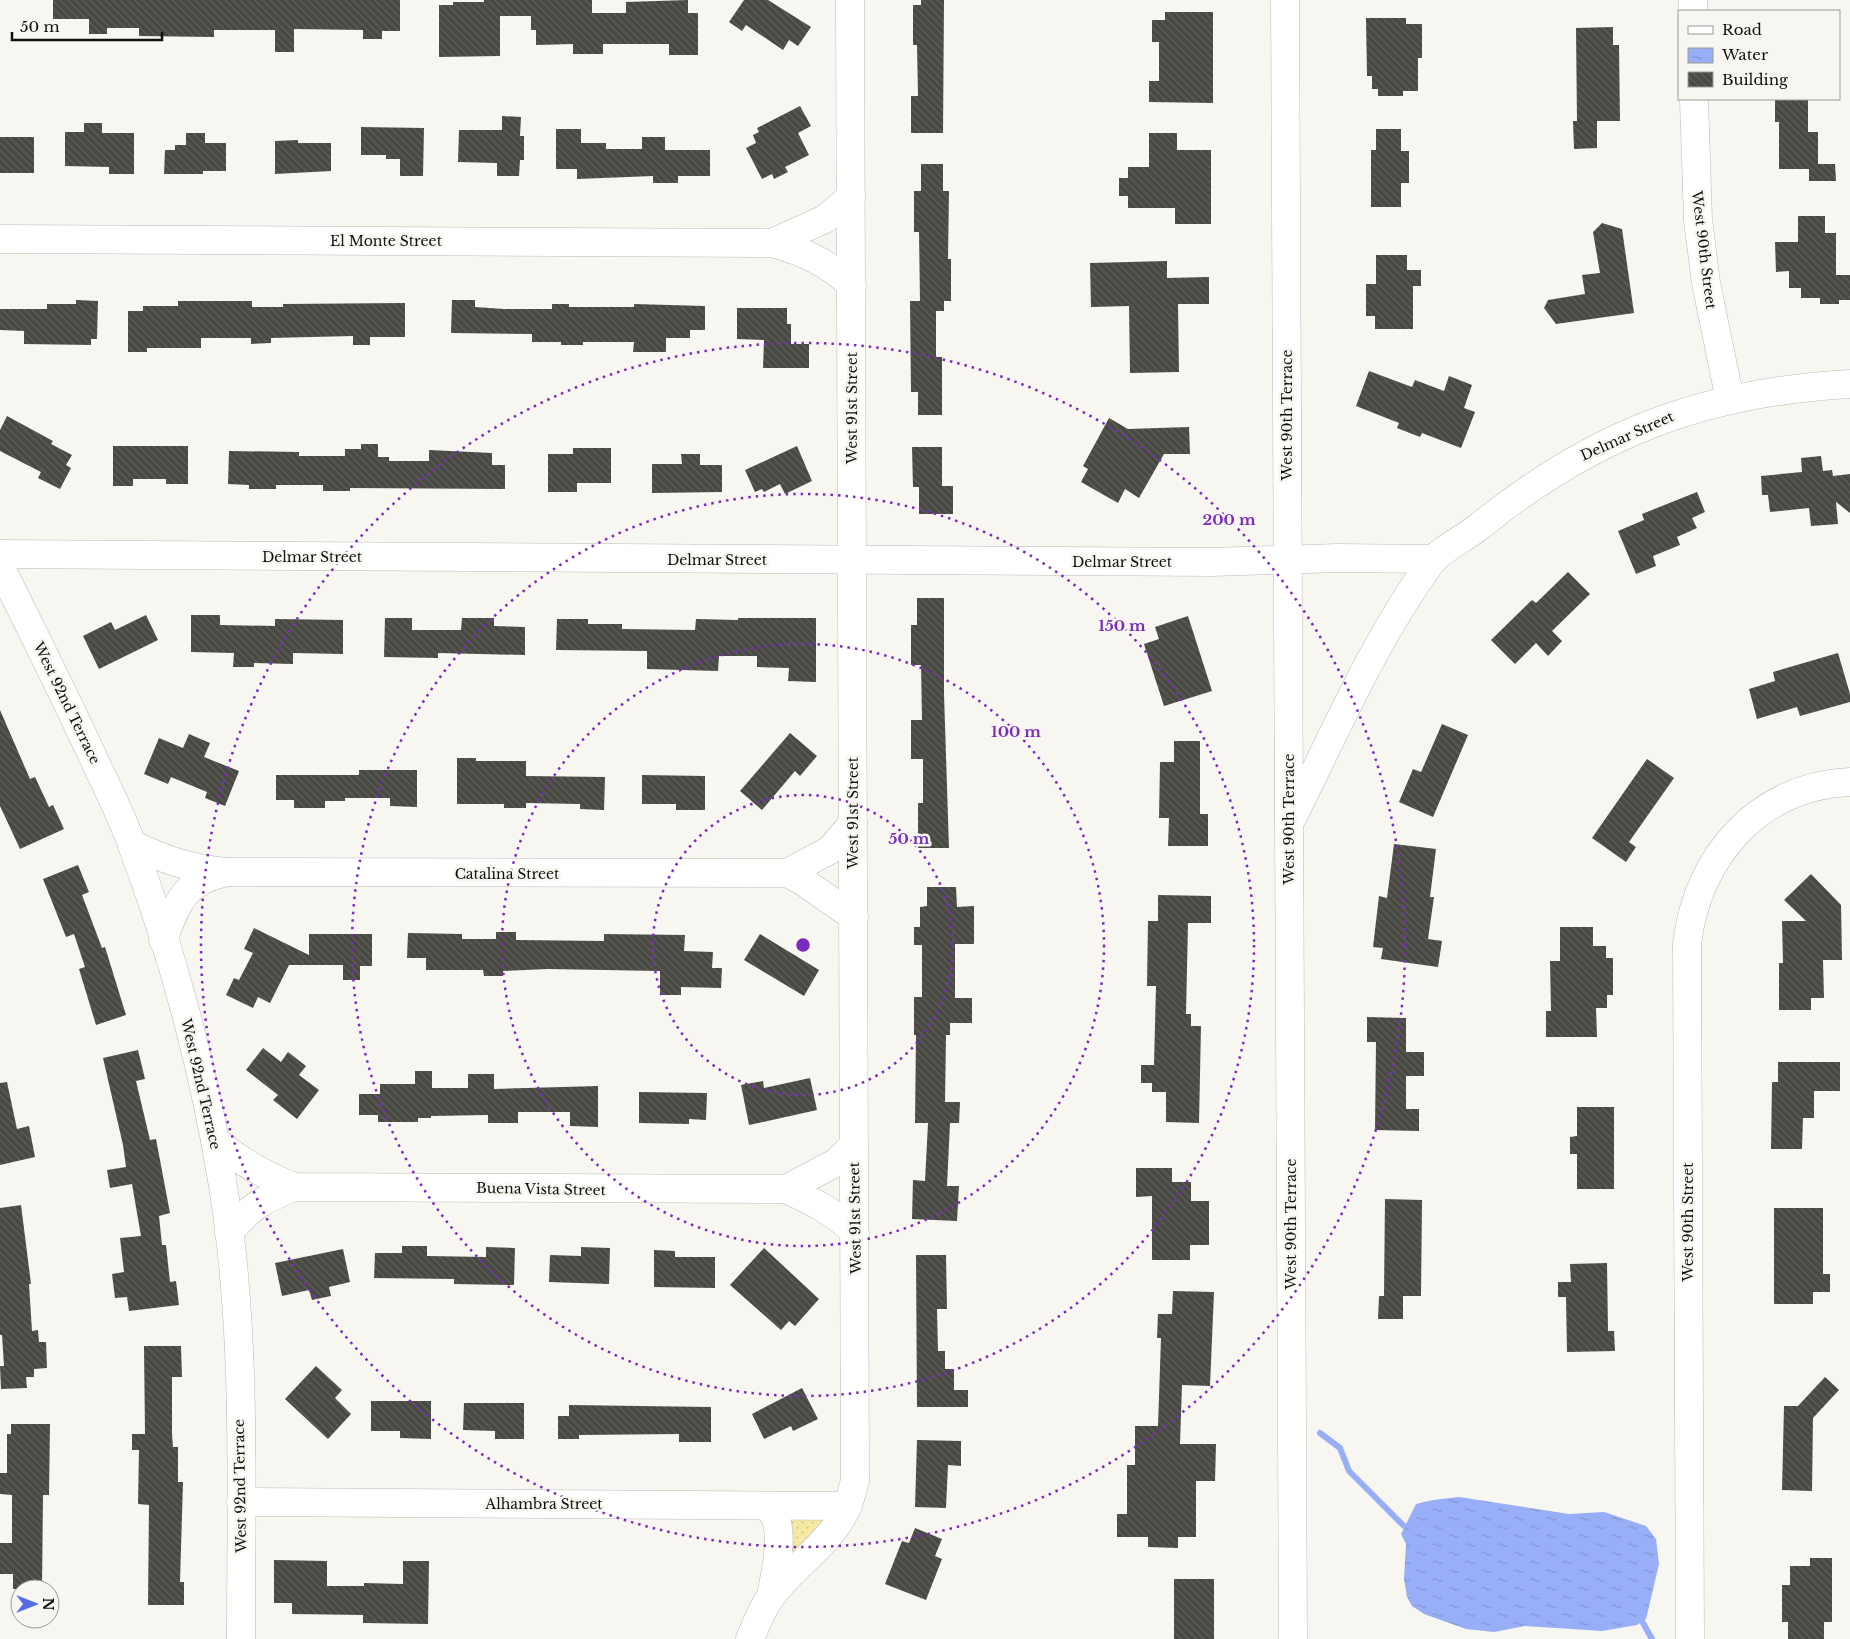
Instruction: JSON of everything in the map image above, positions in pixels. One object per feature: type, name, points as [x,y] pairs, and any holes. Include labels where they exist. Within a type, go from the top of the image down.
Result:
[{"type":"street","name":"West 91st Street","points":[[750,1639],[759,1616],[771,1596],[827,1538],[848,1506],[855,1481],[850,0]]},
{"type":"street","name":"West 90th Terrace","points":[[1285,0],[1293,1639]]},
{"type":"street","name":"West 90th Street","points":[[1694,100],[1698,220],[1706,283],[1730,400]]},
{"type":"street","name":"El Monte Street","points":[[772,243],[825,219],[851,197]]},
{"type":"street","name":"El Monte Street","points":[[0,239],[772,243],[809,254],[852,285]]},
{"type":"street","name":"Delmar Street","points":[[1290,821],[1371,658],[1434,559],[1463,540],[1512,500],[1562,467],[1614,439],[1682,412],[1730,400],[1787,388],[1850,384]]},
{"type":"street","name":"Delmar Street","points":[[0,554],[1212,562],[1434,559]]},
{"type":"street","name":"West 92nd Terrace","points":[[0,566],[70,706],[132,844],[188,1025],[215,1140],[229,1233],[239,1362],[241,1639]]},
{"type":"street","name":"West 90th Street","points":[[1690,1639],[1687,944],[1690,919],[1700,887],[1716,857],[1746,823],[1776,802],[1808,788],[1850,782]]},
{"type":"street","name":"Catalina Street","points":[[787,873],[830,850],[853,823]]},
{"type":"street","name":"Catalina Street","points":[[132,844],[179,864],[202,870],[227,872],[787,873],[804,882],[854,917]]},
{"type":"street","name":"Catalina Street","points":[[163,940],[177,907],[190,887],[199,880],[227,872]]},
{"type":"street","name":"Buena Vista Street","points":[[215,1140],[242,1162],[270,1178],[295,1187]]},
{"type":"street","name":"Buena Vista Street","points":[[786,1189],[837,1162],[854,1145]]},
{"type":"street","name":"Buena Vista Street","points":[[229,1233],[245,1213],[254,1206],[275,1194],[295,1187],[786,1189],[818,1204],[843,1220],[855,1233]]},
{"type":"street","name":"Alhambra Street","points":[[241,1502],[848,1506]]},
{"type":"street","name":"West 91st Street","points":[[767,1506],[776,1518],[778,1530],[776,1571],[771,1596]]},
{"type":"shaded area","points":[[787,1515],[827,1516],[790,1553]]},
{"type":"water","points":[[1459,1497],[1569,1514],[1604,1512],[1646,1526],[1656,1539],[1659,1564],[1646,1619],[1637,1625],[1602,1631],[1525,1626],[1494,1632],[1466,1629],[1424,1614],[1412,1606],[1407,1597],[1404,1579],[1406,1544],[1401,1534],[1416,1504]]},
{"type":"building","points":[[53,0],[400,0],[400,31],[382,31],[382,39],[363,39],[363,30],[294,29],[294,52],[275,52],[275,30],[214,30],[214,37],[139,36],[139,28],[107,28],[107,34],[89,34],[89,19],[53,19]]},
{"type":"building","points":[[484,0],[592,0],[592,13],[626,13],[626,2],[688,0],[688,13],[698,13],[698,55],[669,55],[669,44],[603,44],[603,54],[573,54],[573,44],[536,45],[536,30],[531,30],[531,16],[500,16],[500,56],[439,57],[439,5],[453,5],[453,2],[484,2]]},
{"type":"building","points":[[744,0],[768,0],[811,27],[798,46],[789,40],[783,50],[746,25],[742,31],[729,22]]},
{"type":"building","points":[[921,0],[944,0],[943,133],[911,133],[911,96],[918,96],[917,45],[913,45],[913,5],[921,5]]},
{"type":"building","points":[[1165,12],[1213,12],[1213,103],[1149,102],[1149,81],[1159,81],[1159,42],[1152,42],[1152,20],[1165,20]]},
{"type":"building","points":[[1366,18],[1406,18],[1406,24],[1422,24],[1422,58],[1418,58],[1418,91],[1403,91],[1403,96],[1378,96],[1378,89],[1372,89],[1372,76],[1367,76]]},
{"type":"building","points":[[1613,27],[1613,45],[1619,45],[1620,121],[1597,121],[1597,148],[1574,149],[1573,121],[1577,121],[1576,28]]},
{"type":"building","points":[[1775,100],[1808,100],[1808,132],[1818,132],[1818,164],[1835,164],[1836,181],[1809,181],[1809,169],[1779,169],[1779,122],[1775,122]]},
{"type":"building","points":[[800,106],[811,126],[798,133],[809,155],[785,167],[788,172],[774,179],[772,174],[762,179],[746,148],[756,143],[753,135],[759,132],[757,128]]},
{"type":"building","points":[[502,116],[521,117],[520,136],[524,136],[524,160],[520,160],[519,176],[497,176],[497,163],[458,162],[459,130],[502,130]]},
{"type":"building","points":[[84,123],[102,123],[102,133],[134,133],[134,174],[109,174],[109,167],[65,166],[65,132],[84,132]]},
{"type":"building","points":[[361,127],[424,128],[423,176],[400,176],[400,159],[386,159],[386,155],[361,155]]},
{"type":"building","points":[[556,129],[581,129],[581,143],[606,143],[606,149],[642,149],[642,137],[665,137],[665,150],[710,150],[710,176],[678,176],[678,183],[653,183],[653,176],[577,179],[577,169],[556,169]]},
{"type":"building","points":[[1376,129],[1401,129],[1401,151],[1409,151],[1409,183],[1401,183],[1401,207],[1371,207],[1371,150],[1376,150]]},
{"type":"building","points":[[186,133],[205,133],[205,143],[226,143],[226,171],[203,171],[203,174],[164,174],[165,150],[175,150],[175,145],[186,145]]},
{"type":"building","points":[[1149,133],[1177,133],[1177,150],[1211,150],[1211,224],[1175,224],[1175,208],[1128,208],[1128,196],[1119,196],[1119,178],[1128,178],[1128,167],[1149,167]]},
{"type":"building","points":[[0,137],[34,137],[34,173],[0,173]]},
{"type":"building","points":[[298,140],[298,143],[331,143],[331,171],[275,174],[275,141]]},
{"type":"building","points":[[921,164],[943,164],[943,191],[949,191],[948,259],[951,259],[951,301],[944,301],[944,311],[936,311],[936,357],[942,357],[942,415],[918,415],[918,392],[911,392],[910,301],[920,301],[919,232],[914,232],[914,191],[921,191]]},
{"type":"building","points":[[1798,216],[1825,216],[1825,233],[1836,233],[1836,275],[1850,275],[1850,300],[1839,300],[1839,304],[1820,304],[1820,298],[1801,298],[1801,288],[1789,288],[1789,271],[1776,272],[1775,242],[1798,242]]},
{"type":"building","points":[[1602,223],[1622,229],[1634,313],[1556,324],[1544,308],[1548,300],[1585,294],[1582,275],[1600,273],[1593,232]]},
{"type":"building","points":[[1376,255],[1407,255],[1407,270],[1421,270],[1421,286],[1413,286],[1413,329],[1375,329],[1375,316],[1366,316],[1366,284],[1376,284]]},
{"type":"building","points":[[1167,261],[1167,278],[1209,277],[1209,304],[1178,304],[1179,372],[1130,373],[1129,306],[1091,307],[1090,263]]},
{"type":"building","points":[[76,300],[98,301],[97,339],[91,339],[91,345],[24,344],[24,331],[0,330],[0,309],[47,309],[47,304],[76,304]]},
{"type":"building","points":[[452,300],[475,300],[475,307],[504,309],[552,309],[552,304],[569,304],[569,307],[634,307],[634,304],[705,306],[705,330],[690,330],[690,338],[666,338],[666,352],[633,352],[634,342],[583,342],[583,345],[561,345],[561,342],[532,342],[532,334],[451,333]]},
{"type":"building","points":[[178,301],[252,301],[252,307],[283,307],[283,304],[405,303],[405,337],[370,337],[370,345],[353,345],[353,336],[271,338],[271,343],[251,344],[251,338],[201,338],[201,348],[147,348],[147,352],[128,352],[128,311],[143,311],[143,306],[178,306]]},
{"type":"building","points":[[737,308],[787,308],[787,324],[791,324],[791,344],[809,344],[809,368],[763,368],[764,340],[737,339]]},
{"type":"building","points":[[1369,371],[1412,387],[1415,380],[1444,391],[1449,376],[1472,385],[1464,408],[1475,412],[1461,448],[1422,433],[1420,437],[1397,428],[1399,423],[1356,406]]},
{"type":"building","points":[[7,416],[53,441],[51,444],[72,455],[66,465],[71,468],[60,489],[38,478],[41,472],[0,451],[0,430]]},
{"type":"building","points":[[1109,418],[1128,429],[1189,427],[1190,454],[1164,454],[1139,498],[1125,489],[1118,503],[1081,482],[1088,469],[1083,466]]},
{"type":"building","points":[[361,444],[378,444],[378,457],[389,457],[389,461],[429,461],[429,450],[492,453],[492,465],[505,465],[505,489],[350,488],[350,491],[323,491],[323,485],[276,485],[276,489],[249,489],[249,485],[228,484],[229,451],[299,452],[299,456],[345,456],[345,449],[361,449]]},
{"type":"building","points":[[113,446],[188,446],[188,484],[166,484],[166,479],[133,479],[133,486],[113,486]]},
{"type":"building","points":[[797,446],[812,481],[785,494],[780,484],[764,492],[762,489],[755,492],[745,470]]},
{"type":"building","points":[[912,447],[942,447],[942,486],[953,486],[953,514],[919,514],[919,487],[913,487]]},
{"type":"building","points":[[573,448],[611,448],[611,483],[577,483],[577,492],[548,492],[548,454],[573,454]]},
{"type":"building","points":[[681,454],[700,454],[700,465],[722,465],[722,492],[652,493],[652,464],[682,464]]},
{"type":"building","points":[[1821,456],[1823,471],[1832,470],[1833,476],[1850,474],[1850,513],[1836,502],[1838,524],[1811,526],[1809,508],[1770,512],[1768,495],[1762,495],[1761,476],[1802,472],[1801,458]]},
{"type":"building","points":[[1697,492],[1705,512],[1692,518],[1697,528],[1677,537],[1680,545],[1653,556],[1656,566],[1636,574],[1618,531],[1644,520],[1642,514]]},
{"type":"building","points":[[1568,572],[1590,594],[1552,631],[1562,641],[1548,656],[1536,643],[1515,664],[1491,640],[1532,600],[1536,603]]},
{"type":"building","points":[[917,598],[944,598],[944,694],[949,848],[918,848],[918,803],[923,803],[923,759],[911,759],[911,720],[922,720],[921,665],[911,665],[911,625],[917,625]]},
{"type":"building","points":[[146,615],[158,640],[99,669],[83,636],[111,622],[115,630]]},
{"type":"building","points":[[191,615],[220,615],[220,625],[275,626],[275,619],[343,620],[343,654],[293,653],[293,664],[254,663],[254,667],[233,667],[234,653],[191,652]]},
{"type":"building","points":[[1188,616],[1212,691],[1164,706],[1144,644],[1159,639],[1155,627]]},
{"type":"building","points":[[385,618],[412,618],[412,630],[461,630],[462,618],[494,618],[494,626],[525,627],[525,655],[438,653],[438,658],[384,657]]},
{"type":"building","points":[[738,618],[816,618],[816,682],[788,681],[789,668],[757,667],[757,656],[719,656],[718,671],[647,669],[647,651],[556,650],[557,619],[588,619],[588,624],[622,624],[622,629],[695,630],[696,619],[738,620]]},
{"type":"building","points":[[1838,653],[1850,694],[1850,702],[1800,716],[1797,707],[1757,719],[1749,689],[1775,681],[1773,672]]},
{"type":"building","points":[[0,710],[30,779],[35,777],[49,807],[53,805],[64,829],[20,849],[0,806]]},
{"type":"building","points":[[1442,724],[1468,735],[1433,817],[1399,802],[1413,769],[1421,772]]},
{"type":"building","points":[[790,733],[817,756],[800,776],[795,771],[762,810],[740,791]]},
{"type":"building","points":[[189,734],[210,743],[204,757],[239,771],[225,806],[205,798],[207,792],[171,777],[168,784],[144,774],[159,738],[183,748]]},
{"type":"building","points":[[1174,741],[1200,741],[1200,814],[1208,814],[1208,846],[1168,846],[1169,818],[1159,818],[1160,762],[1174,762]]},
{"type":"building","points":[[457,758],[476,758],[476,761],[526,761],[526,776],[605,777],[604,810],[580,809],[580,804],[526,803],[526,808],[504,808],[504,804],[457,804]]},
{"type":"building","points":[[1647,759],[1674,778],[1629,842],[1636,847],[1626,862],[1592,838]]},
{"type":"building","points":[[359,770],[417,770],[417,807],[390,806],[390,798],[345,798],[345,801],[325,801],[325,808],[294,808],[294,800],[276,800],[276,775],[359,775]]},
{"type":"building","points":[[642,775],[705,776],[705,810],[676,810],[676,804],[642,804]]},
{"type":"building","points":[[1394,844],[1436,849],[1430,897],[1434,897],[1428,939],[1442,941],[1438,967],[1381,959],[1383,948],[1373,947],[1379,896],[1387,898]]},
{"type":"building","points":[[78,865],[89,892],[82,895],[102,948],[105,947],[126,1015],[96,1025],[79,969],[85,967],[74,934],[66,937],[43,879]]},
{"type":"building","points":[[1811,874],[1841,905],[1842,960],[1823,960],[1824,998],[1811,998],[1811,1010],[1779,1010],[1779,963],[1783,963],[1782,921],[1806,921],[1784,900]]},
{"type":"building","points":[[927,887],[956,887],[957,907],[974,906],[974,944],[955,944],[955,998],[972,998],[972,1023],[950,1023],[950,1035],[946,1035],[945,1102],[960,1102],[959,1123],[950,1123],[947,1186],[959,1186],[957,1221],[912,1219],[913,1180],[925,1181],[928,1123],[915,1123],[916,1035],[914,1035],[914,997],[922,997],[922,945],[914,945],[914,927],[920,927],[920,907],[927,906]]},
{"type":"building","points":[[1158,895],[1211,896],[1211,923],[1188,923],[1186,1014],[1191,1014],[1191,1026],[1201,1026],[1199,1123],[1166,1122],[1166,1092],[1152,1092],[1152,1083],[1141,1083],[1141,1065],[1154,1065],[1156,986],[1147,986],[1148,921],[1158,921]]},
{"type":"building","points":[[1560,927],[1593,927],[1593,946],[1606,946],[1606,958],[1613,958],[1613,995],[1607,995],[1607,1008],[1596,1008],[1597,1037],[1546,1037],[1546,1011],[1551,1011],[1550,961],[1560,961]]},
{"type":"building","points":[[254,928],[309,955],[309,934],[372,934],[372,966],[360,966],[360,980],[343,980],[343,965],[289,965],[270,1003],[258,997],[253,1008],[226,995],[234,978],[239,980],[253,953],[244,949]]},
{"type":"building","points":[[496,932],[516,932],[516,940],[604,941],[604,934],[685,935],[684,951],[713,952],[712,968],[722,968],[721,988],[681,987],[681,995],[660,995],[660,971],[548,969],[503,971],[503,976],[484,976],[483,970],[426,970],[426,958],[407,958],[408,933],[462,934],[462,939],[496,939]]},
{"type":"building","points":[[760,934],[819,970],[804,996],[744,960]]},
{"type":"building","points":[[1367,1017],[1406,1018],[1406,1052],[1424,1052],[1424,1076],[1406,1076],[1406,1109],[1419,1109],[1419,1131],[1375,1130],[1376,1042],[1367,1042]]},
{"type":"building","points":[[263,1048],[281,1062],[288,1052],[306,1066],[299,1075],[319,1090],[297,1119],[273,1100],[278,1095],[246,1070]]},
{"type":"building","points":[[138,1050],[145,1079],[136,1081],[150,1140],[156,1139],[170,1213],[159,1216],[162,1245],[166,1245],[170,1282],[176,1281],[179,1305],[129,1311],[127,1297],[115,1298],[112,1274],[124,1272],[120,1238],[141,1236],[132,1184],[110,1188],[107,1170],[126,1167],[123,1145],[103,1058]]},
{"type":"building","points":[[1778,1062],[1840,1062],[1840,1091],[1814,1091],[1814,1118],[1803,1118],[1802,1149],[1771,1149],[1772,1082],[1778,1082]]},
{"type":"building","points":[[415,1071],[432,1071],[432,1088],[468,1088],[468,1074],[494,1074],[494,1089],[598,1086],[598,1127],[570,1126],[570,1112],[518,1112],[518,1123],[488,1123],[488,1115],[431,1116],[431,1118],[418,1118],[418,1122],[378,1122],[378,1115],[359,1115],[359,1094],[380,1094],[380,1084],[415,1084]]},
{"type":"building","points":[[810,1078],[817,1110],[749,1125],[741,1085],[763,1081],[764,1088]]},
{"type":"building","points":[[7,1082],[17,1129],[29,1126],[35,1157],[0,1165],[0,1083]]},
{"type":"building","points":[[639,1092],[707,1093],[706,1120],[689,1119],[689,1124],[639,1123]]},
{"type":"building","points":[[1577,1107],[1614,1107],[1614,1189],[1577,1189],[1577,1154],[1570,1154],[1570,1137],[1577,1136]]},
{"type":"building","points":[[1136,1168],[1172,1168],[1172,1182],[1191,1182],[1191,1201],[1209,1201],[1209,1245],[1190,1245],[1190,1260],[1152,1260],[1152,1196],[1136,1197]]},
{"type":"building","points":[[1385,1199],[1422,1200],[1421,1296],[1403,1296],[1403,1319],[1378,1319],[1379,1296],[1384,1296]]},
{"type":"building","points":[[21,1205],[31,1284],[29,1284],[32,1331],[38,1330],[39,1342],[46,1342],[47,1368],[34,1369],[34,1377],[26,1377],[27,1388],[1,1389],[0,1366],[4,1366],[2,1335],[0,1335],[0,1208]]},
{"type":"building","points":[[1774,1208],[1823,1208],[1823,1274],[1830,1274],[1830,1292],[1813,1292],[1813,1304],[1774,1304]]},
{"type":"building","points":[[402,1246],[427,1246],[427,1256],[486,1257],[486,1247],[515,1248],[514,1285],[454,1284],[454,1279],[374,1278],[375,1253],[402,1253]]},
{"type":"building","points":[[581,1247],[610,1248],[609,1284],[549,1282],[550,1255],[581,1256]]},
{"type":"building","points":[[764,1248],[819,1299],[795,1326],[789,1321],[781,1330],[730,1285]]},
{"type":"building","points":[[343,1249],[350,1282],[329,1287],[331,1296],[312,1300],[309,1290],[282,1296],[275,1263]]},
{"type":"building","points":[[654,1250],[675,1251],[675,1257],[715,1257],[715,1288],[654,1287]]},
{"type":"building","points":[[916,1255],[946,1255],[947,1309],[937,1309],[938,1351],[945,1351],[945,1369],[954,1369],[954,1390],[968,1390],[968,1407],[917,1407]]},
{"type":"building","points":[[1607,1263],[1608,1331],[1614,1331],[1615,1351],[1567,1352],[1566,1297],[1558,1297],[1558,1282],[1571,1282],[1570,1264]]},
{"type":"building","points":[[1173,1291],[1214,1292],[1210,1386],[1182,1385],[1180,1444],[1216,1444],[1215,1481],[1196,1481],[1196,1537],[1178,1537],[1178,1548],[1148,1547],[1148,1537],[1117,1537],[1117,1514],[1127,1514],[1127,1465],[1135,1465],[1135,1426],[1158,1426],[1161,1338],[1157,1338],[1158,1314],[1172,1314]]},
{"type":"building","points":[[144,1346],[181,1346],[182,1377],[172,1377],[172,1434],[173,1447],[178,1447],[178,1482],[183,1482],[180,1582],[184,1582],[184,1605],[148,1605],[149,1505],[138,1504],[139,1450],[132,1450],[132,1434],[145,1434]]},
{"type":"building","points":[[316,1366],[342,1390],[335,1398],[351,1414],[328,1439],[285,1399]]},
{"type":"building","points":[[1825,1377],[1839,1390],[1813,1418],[1812,1491],[1782,1490],[1784,1406],[1798,1406]]},
{"type":"building","points":[[802,1388],[818,1419],[793,1431],[791,1426],[764,1439],[752,1414]]},
{"type":"building","points":[[371,1401],[431,1401],[431,1439],[400,1438],[400,1431],[371,1431]]},
{"type":"building","points":[[464,1403],[524,1403],[524,1439],[495,1439],[495,1431],[463,1430]]},
{"type":"building","points":[[569,1405],[711,1407],[711,1442],[679,1442],[679,1434],[579,1435],[579,1439],[558,1439],[558,1416],[569,1416]]},
{"type":"building","points":[[11,1424],[50,1424],[49,1495],[43,1495],[42,1579],[13,1579],[13,1574],[0,1574],[0,1543],[12,1543],[12,1495],[0,1494],[0,1473],[7,1473],[7,1434],[11,1434]]},
{"type":"building","points":[[917,1440],[961,1441],[961,1466],[948,1465],[946,1508],[915,1507]]},
{"type":"building","points":[[915,1528],[942,1539],[935,1556],[942,1559],[926,1600],[885,1584],[902,1541],[909,1543]]},
{"type":"building","points":[[1810,1558],[1832,1558],[1832,1622],[1824,1622],[1824,1639],[1788,1639],[1788,1622],[1782,1622],[1782,1585],[1790,1585],[1790,1566],[1810,1566]]},
{"type":"building","points":[[274,1560],[327,1561],[327,1586],[364,1586],[364,1583],[403,1584],[403,1561],[429,1561],[428,1624],[363,1623],[363,1615],[292,1614],[292,1603],[274,1603]]},
{"type":"building","points":[[1174,1579],[1214,1579],[1214,1639],[1174,1639]]},
{"type":"waterway","points":[[1320,1433],[1340,1448],[1349,1471],[1404,1526]]},
{"type":"waterway","points":[[1643,1623],[1652,1639]]}]
